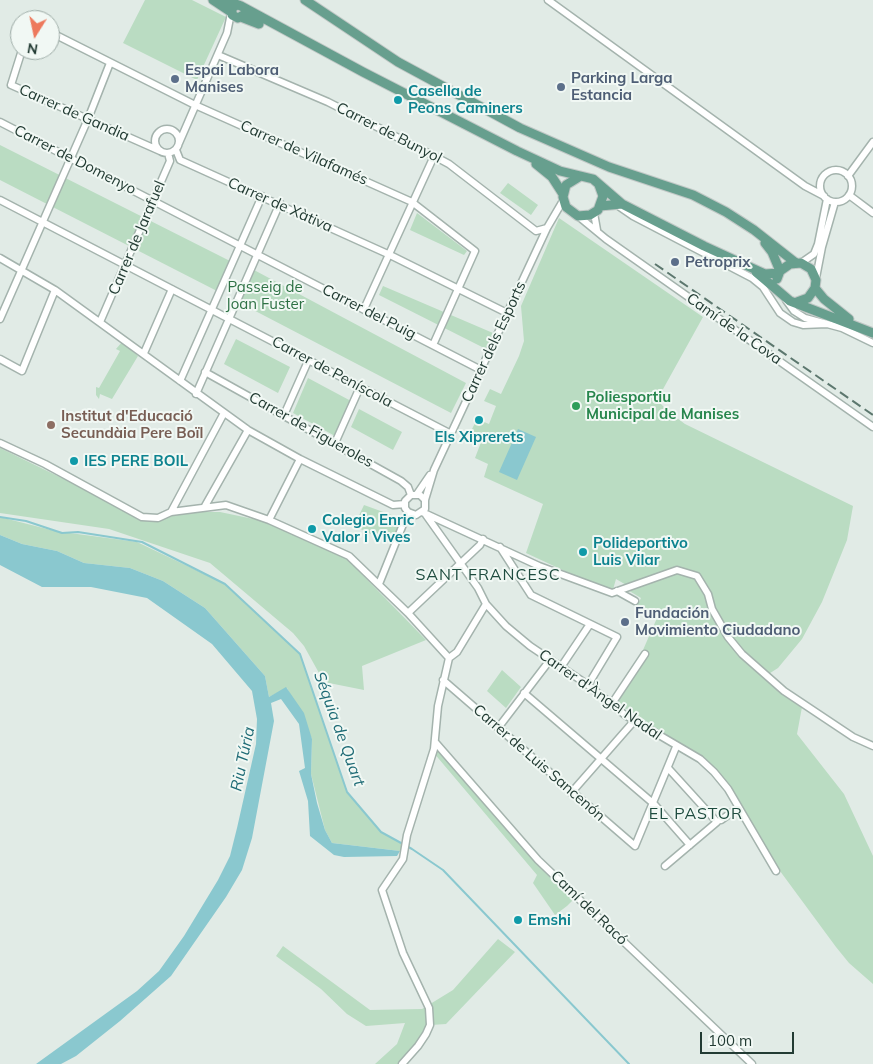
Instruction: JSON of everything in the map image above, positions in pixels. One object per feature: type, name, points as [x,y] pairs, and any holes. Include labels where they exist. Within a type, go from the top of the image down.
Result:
[{"type":"main road","points":[[213,0],[231,13],[232,8],[240,12]]},
{"type":"main road","points":[[225,0],[251,20],[318,53],[363,72],[560,171],[579,177],[588,177],[619,204],[750,268],[766,274],[780,272],[790,264],[799,263]]},
{"type":"main road","points":[[305,0],[398,62],[520,128],[609,167],[692,195],[726,212],[799,263],[811,269],[815,284],[824,299],[859,326]]},
{"type":"main road","points":[[517,150],[552,176],[564,197],[569,211],[578,216],[619,204]]},
{"type":"main road","points":[[564,197],[566,184],[579,177]]},
{"type":"main road","points":[[597,210],[603,196],[599,185]]},
{"type":"main road","points":[[754,230],[772,252],[780,272],[778,289]]},
{"type":"main road","points":[[750,268],[778,289],[785,298],[873,333]]},
{"type":"main road","points":[[797,302],[808,298],[815,284]]},
{"type":"street","points":[[548,0],[805,186],[835,202],[845,199],[849,195],[852,185],[844,172],[833,171],[828,173],[821,182],[805,186]]},
{"type":"street","points":[[178,147],[179,137],[167,129],[159,132],[155,139],[160,151],[168,153],[178,147],[227,33],[240,12]]},
{"type":"street","points":[[227,33],[231,13]]},
{"type":"street","name":"Carrer de Vilafamés","points":[[60,37],[196,105],[412,202],[475,251],[458,289]]},
{"type":"street","name":"Carrer de Bunyol","points":[[218,55],[328,102],[434,156],[449,164],[536,230],[547,228]]},
{"type":"street","name":"Carrer de Gandia","points":[[19,60],[11,85],[160,151]]},
{"type":"street","points":[[0,319],[88,119],[110,63]]},
{"type":"street","points":[[174,132],[190,118]]},
{"type":"street","name":"Carrer de Domenyo","points":[[0,122],[256,254]]},
{"type":"street","name":"Carrer de Gandia","points":[[136,140],[155,139]]},
{"type":"street","points":[[848,176],[873,142]]},
{"type":"street","name":"Carrer de Xàtiva","points":[[178,147],[180,160],[280,203],[507,313]]},
{"type":"street","name":"Carrer de Jarafuel","points":[[100,322],[170,161],[168,153]]},
{"type":"street","points":[[364,310],[434,156]]},
{"type":"street","points":[[799,263],[814,254],[818,244],[825,198],[821,182]]},
{"type":"street","points":[[849,195],[873,213]]},
{"type":"street","points":[[180,381],[262,196]]},
{"type":"street","name":"Carrer dels Esports","points":[[425,500],[434,470],[547,228],[564,197]]},
{"type":"street","name":"Carrer de Peníscola","points":[[0,200],[451,434]]},
{"type":"street","points":[[815,284],[822,247],[835,202]]},
{"type":"street","points":[[196,394],[280,203]]},
{"type":"street","points":[[619,204],[633,216],[752,278],[763,287],[780,313],[793,322],[803,325],[827,324]]},
{"type":"street","points":[[597,210],[597,230]]},
{"type":"street","points":[[555,215],[569,211]]},
{"type":"street","name":"Camí de la Cova","points":[[578,216],[597,230],[606,240],[873,427]]},
{"type":"street","name":"Carrer del Puig","points":[[256,254],[481,370]]},
{"type":"street","points":[[0,258],[55,290],[248,430],[300,459],[393,505],[405,504],[414,495],[425,500],[424,513]]},
{"type":"street","points":[[144,353],[172,289]]},
{"type":"street","points":[[432,345],[458,289]]},
{"type":"street","points":[[0,359],[22,371],[55,290]]},
{"type":"street","points":[[785,298],[794,311],[806,318],[842,328],[873,343]]},
{"type":"street","points":[[284,415],[309,359]]},
{"type":"street","name":"Carrer de Figueroles","points":[[205,372],[401,481],[414,495]]},
{"type":"street","points":[[335,443],[360,387]]},
{"type":"street","points":[[171,512],[224,412]]},
{"type":"street","points":[[205,506],[248,430]]},
{"type":"street","points":[[0,443],[67,475],[142,517],[158,518],[171,512],[205,506],[226,505],[268,520],[349,556],[408,613],[449,658]]},
{"type":"street","points":[[268,520],[300,459]]},
{"type":"street","name":"Carrer dels Esports","points":[[414,495],[434,470]]},
{"type":"street","points":[[379,584],[408,512],[405,504]]},
{"type":"street","points":[[408,512],[416,515],[424,513],[483,538],[539,566],[615,592],[635,601]]},
{"type":"street","name":"Carrer d'Àngel Nadal","points":[[424,513],[460,562],[486,604],[506,626],[550,660],[588,685],[611,705],[676,747],[700,760],[714,772],[728,789],[776,871]]},
{"type":"street","points":[[408,613],[480,545],[483,538]]},
{"type":"street","points":[[500,546],[531,595],[617,637],[588,685]]},
{"type":"street","points":[[615,592],[677,570],[697,576],[703,582],[712,609],[724,630],[742,654],[784,691],[853,737],[873,746]]},
{"type":"street","points":[[402,1064],[418,1046],[430,1025],[429,1008],[403,953],[382,890],[403,859],[407,835],[436,742],[438,706],[449,658],[457,652],[486,604]]},
{"type":"street","points":[[561,667],[590,624]]},
{"type":"street","points":[[611,705],[645,654]]},
{"type":"street","points":[[498,728],[550,660]]},
{"type":"street","name":"Carrer de Luis Sancenón","points":[[443,680],[571,793],[635,846],[654,804]]},
{"type":"street","points":[[524,694],[654,804],[690,845]]},
{"type":"street","points":[[571,793],[635,720]]},
{"type":"street","name":"Camí del Racó","points":[[436,742],[538,860],[752,1064]]},
{"type":"street","points":[[654,804],[676,747]]},
{"type":"street","points":[[668,768],[719,821]]},
{"type":"street","points":[[664,866],[738,808]]},
{"type":"green space","points":[[145,0],[192,0],[226,17],[197,80],[123,43]]},
{"type":"green space","name":"Passeig de Joan Fuster","points":[[0,145],[230,261],[217,291],[0,180]]},
{"type":"green space","points":[[508,183],[538,205],[531,215],[500,193]]},
{"type":"green space","points":[[417,213],[467,251],[464,255],[410,230]]},
{"type":"green space","points":[[559,218],[703,317],[657,400],[669,412],[685,424],[853,506],[847,540],[822,602],[802,639],[778,668],[767,675],[755,666],[742,654],[718,621],[739,654],[802,707],[797,734],[844,794],[873,856],[873,984],[849,963],[780,871],[741,814],[730,788],[717,770],[699,755],[679,745],[639,716],[617,704],[617,700],[634,673],[649,654],[643,650],[657,618],[636,608],[641,598],[626,589],[640,583],[628,586],[616,579],[612,593],[526,553],[543,504],[484,477],[488,464],[475,458],[483,437],[471,431],[477,419],[489,424],[496,406],[484,401],[490,389],[501,394],[519,356],[524,341],[521,306]]},
{"type":"green space","name":"Passeig de Joan Fuster","points":[[254,270],[466,383],[451,413],[240,303]]},
{"type":"green space","points":[[383,286],[493,333],[486,349],[379,295]]},
{"type":"green space","points":[[236,339],[290,367],[278,393],[224,364]]},
{"type":"green space","points":[[122,342],[138,356],[112,399],[100,394],[99,399],[96,395],[96,387],[99,388],[120,351],[116,349]]},
{"type":"green space","points":[[308,378],[351,401],[335,436],[293,413]]},
{"type":"green space","points":[[359,409],[402,432],[393,450],[351,427]]},
{"type":"green space","points":[[0,448],[142,517],[158,518],[171,512],[220,512],[263,521],[347,559],[426,640],[362,666],[364,690],[324,682],[304,646],[293,633],[210,563],[109,529],[0,513]]},
{"type":"green space","points":[[364,505],[400,518],[402,523],[392,544],[354,526]]},
{"type":"green space","points":[[0,517],[55,531],[137,542],[225,584],[300,654],[347,792],[381,832],[404,845],[400,851],[332,843],[325,830],[311,774],[312,739],[287,688],[269,697],[265,676],[205,608],[163,581],[130,568],[84,563],[57,551],[22,544],[0,535]]},
{"type":"green space","points":[[502,670],[521,687],[506,708],[487,691]]},
{"type":"green space","points":[[435,742],[575,898],[555,915],[533,883],[537,875],[433,752]]},
{"type":"green space","points":[[498,939],[515,952],[446,1024],[431,1025],[400,1064],[375,1064],[397,1044],[405,1023],[366,1026],[347,1014],[321,989],[276,956],[283,946],[370,1010],[422,1009],[453,990]]},
{"type":"water","points":[[518,429],[536,437],[517,480],[499,472]]},
{"type":"water","points":[[0,535],[22,544],[57,551],[84,563],[130,568],[163,581],[205,608],[265,676],[269,697],[286,687],[304,713],[312,739],[311,774],[317,803],[325,830],[332,843],[400,851],[397,856],[344,857],[334,855],[310,836],[308,801],[299,771],[305,768],[299,724],[281,699],[271,703],[274,721],[252,838],[242,870],[226,897],[171,976],[120,1021],[76,1056],[61,1064],[36,1064],[137,991],[159,971],[184,936],[218,880],[230,856],[237,828],[256,744],[257,719],[252,691],[212,644],[147,598],[91,587],[42,587],[0,565]]},
{"type":"waterway","name":"Séquia de Quart","points":[[0,517],[26,521],[62,533],[78,532],[142,542],[225,584],[300,654],[347,792],[381,832],[412,849],[443,870],[629,1064]]},
{"type":"railway","points":[[655,264],[873,415]]},
{"type":"place","name":"Espai Labora Manises","points":[[175,79]]},
{"type":"place","name":"Parking Larga Estancia","points":[[561,87]]},
{"type":"place","name":"Casella de Peons Caminers","points":[[398,100]]},
{"type":"place","name":"Petroprix","points":[[675,262]]},
{"type":"place","name":"Poliesportiu Municipal de Manises","points":[[576,406]]},
{"type":"place","name":"Els Xiprerets","points":[[479,420]]},
{"type":"place","name":"Institut d'Educació Secundàia Pere Boïl","points":[[51,425]]},
{"type":"place","name":"IES PERE BOIL","points":[[74,461]]},
{"type":"place","name":"Colegio Enric Valor i Vives","points":[[312,529]]},
{"type":"place","name":"Polideportivo Luis Vilar","points":[[583,552]]},
{"type":"place","name":"Fundación Movimiento Ciudadano","points":[[625,622]]},
{"type":"place","name":"Emshi","points":[[518,920]]},
{"type":"district","name":"SANT FRANCESC","points":[[488,575]]},
{"type":"district","name":"EL PASTOR","points":[[696,814]]},
{"type":"water label","name":"Riu Túria","points":[[243,759]]}]
